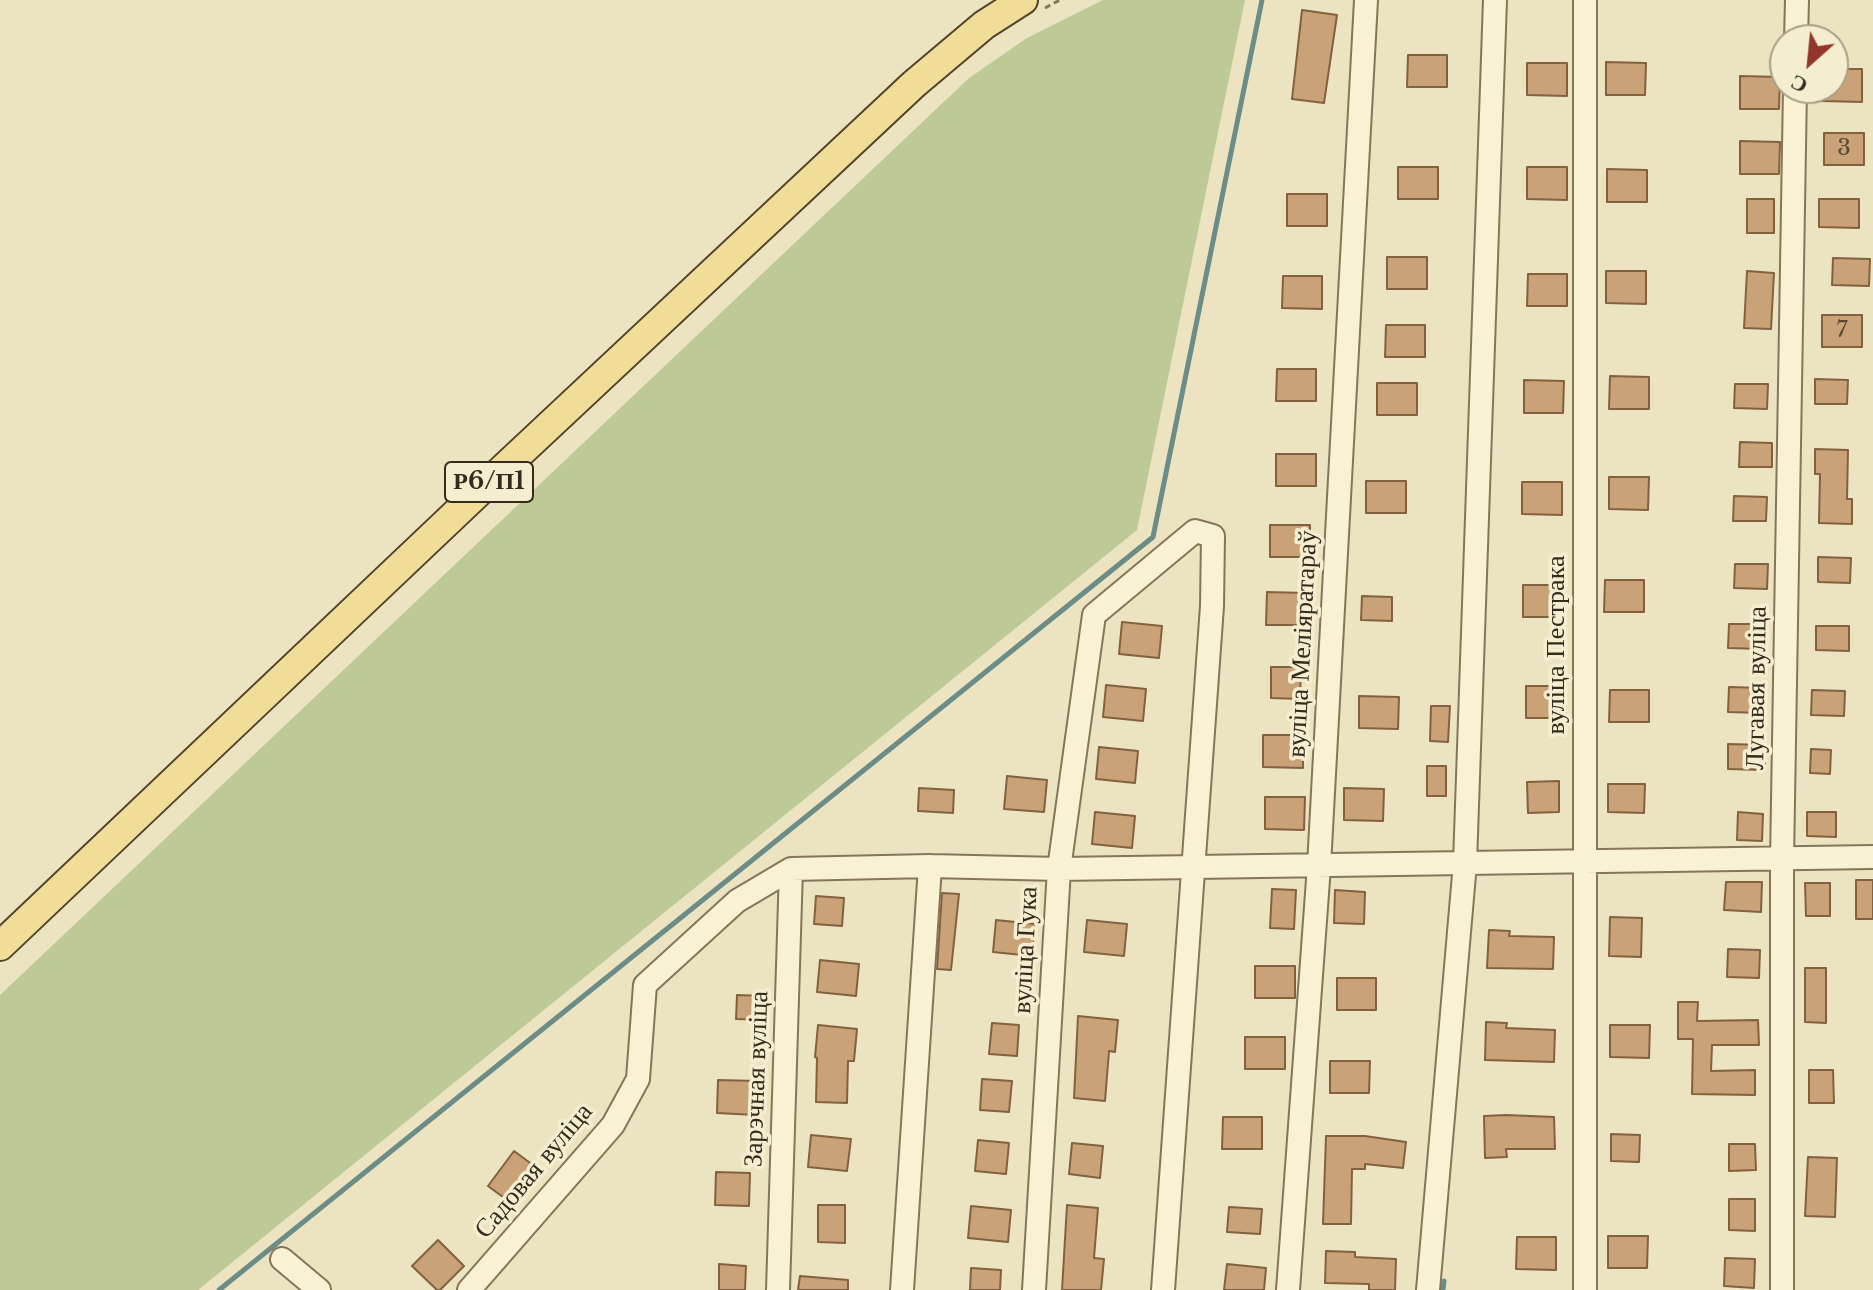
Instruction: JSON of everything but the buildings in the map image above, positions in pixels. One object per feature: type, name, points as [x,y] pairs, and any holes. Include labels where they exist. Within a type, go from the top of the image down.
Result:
[{"type":"main road","name":"Р6/П1","points":[[0,946],[914,84],[984,25],[1023,0]]},
{"type":"street","name":"вуліца Меліяратараў","points":[[1288,1290],[1319,866],[1366,0]]},
{"type":"street","points":[[1428,1290],[1465,863],[1495,0]]},
{"type":"street","name":"вуліца Пестрака","points":[[1585,0],[1585,1290]]},
{"type":"street","points":[[1796,24],[1797,0]]},
{"type":"street","name":"Лугавая вуліца","points":[[1782,1290],[1782,860],[1795,104]]},
{"type":"street","name":"вуліца Гука","points":[[1034,1290],[1059,869],[1094,615],[1195,531],[1213,536],[1212,606],[1193,867]]},
{"type":"street","points":[[791,869],[930,866],[1059,869],[1873,857]]},
{"type":"street","points":[[902,1290],[930,866]]},
{"type":"street","points":[[1163,1290],[1193,867]]},
{"type":"street","name":"Садовая вуліца","points":[[469,1290],[613,1125],[638,1079],[645,985],[737,901],[791,869]]},
{"type":"street","name":"Зарэчная вуліца","points":[[778,1290],[791,869]]},
{"type":"street","points":[[282,1259],[319,1290]]},
{"type":"green space","points":[[1103,0],[1245,0],[1137,530],[198,1290],[0,1290],[0,995],[969,78],[1027,38]]},
{"type":"waterway","points":[[219,1290],[1153,537],[1262,0]]},
{"type":"waterway","points":[[1443,1290],[1444,1281]]}]
